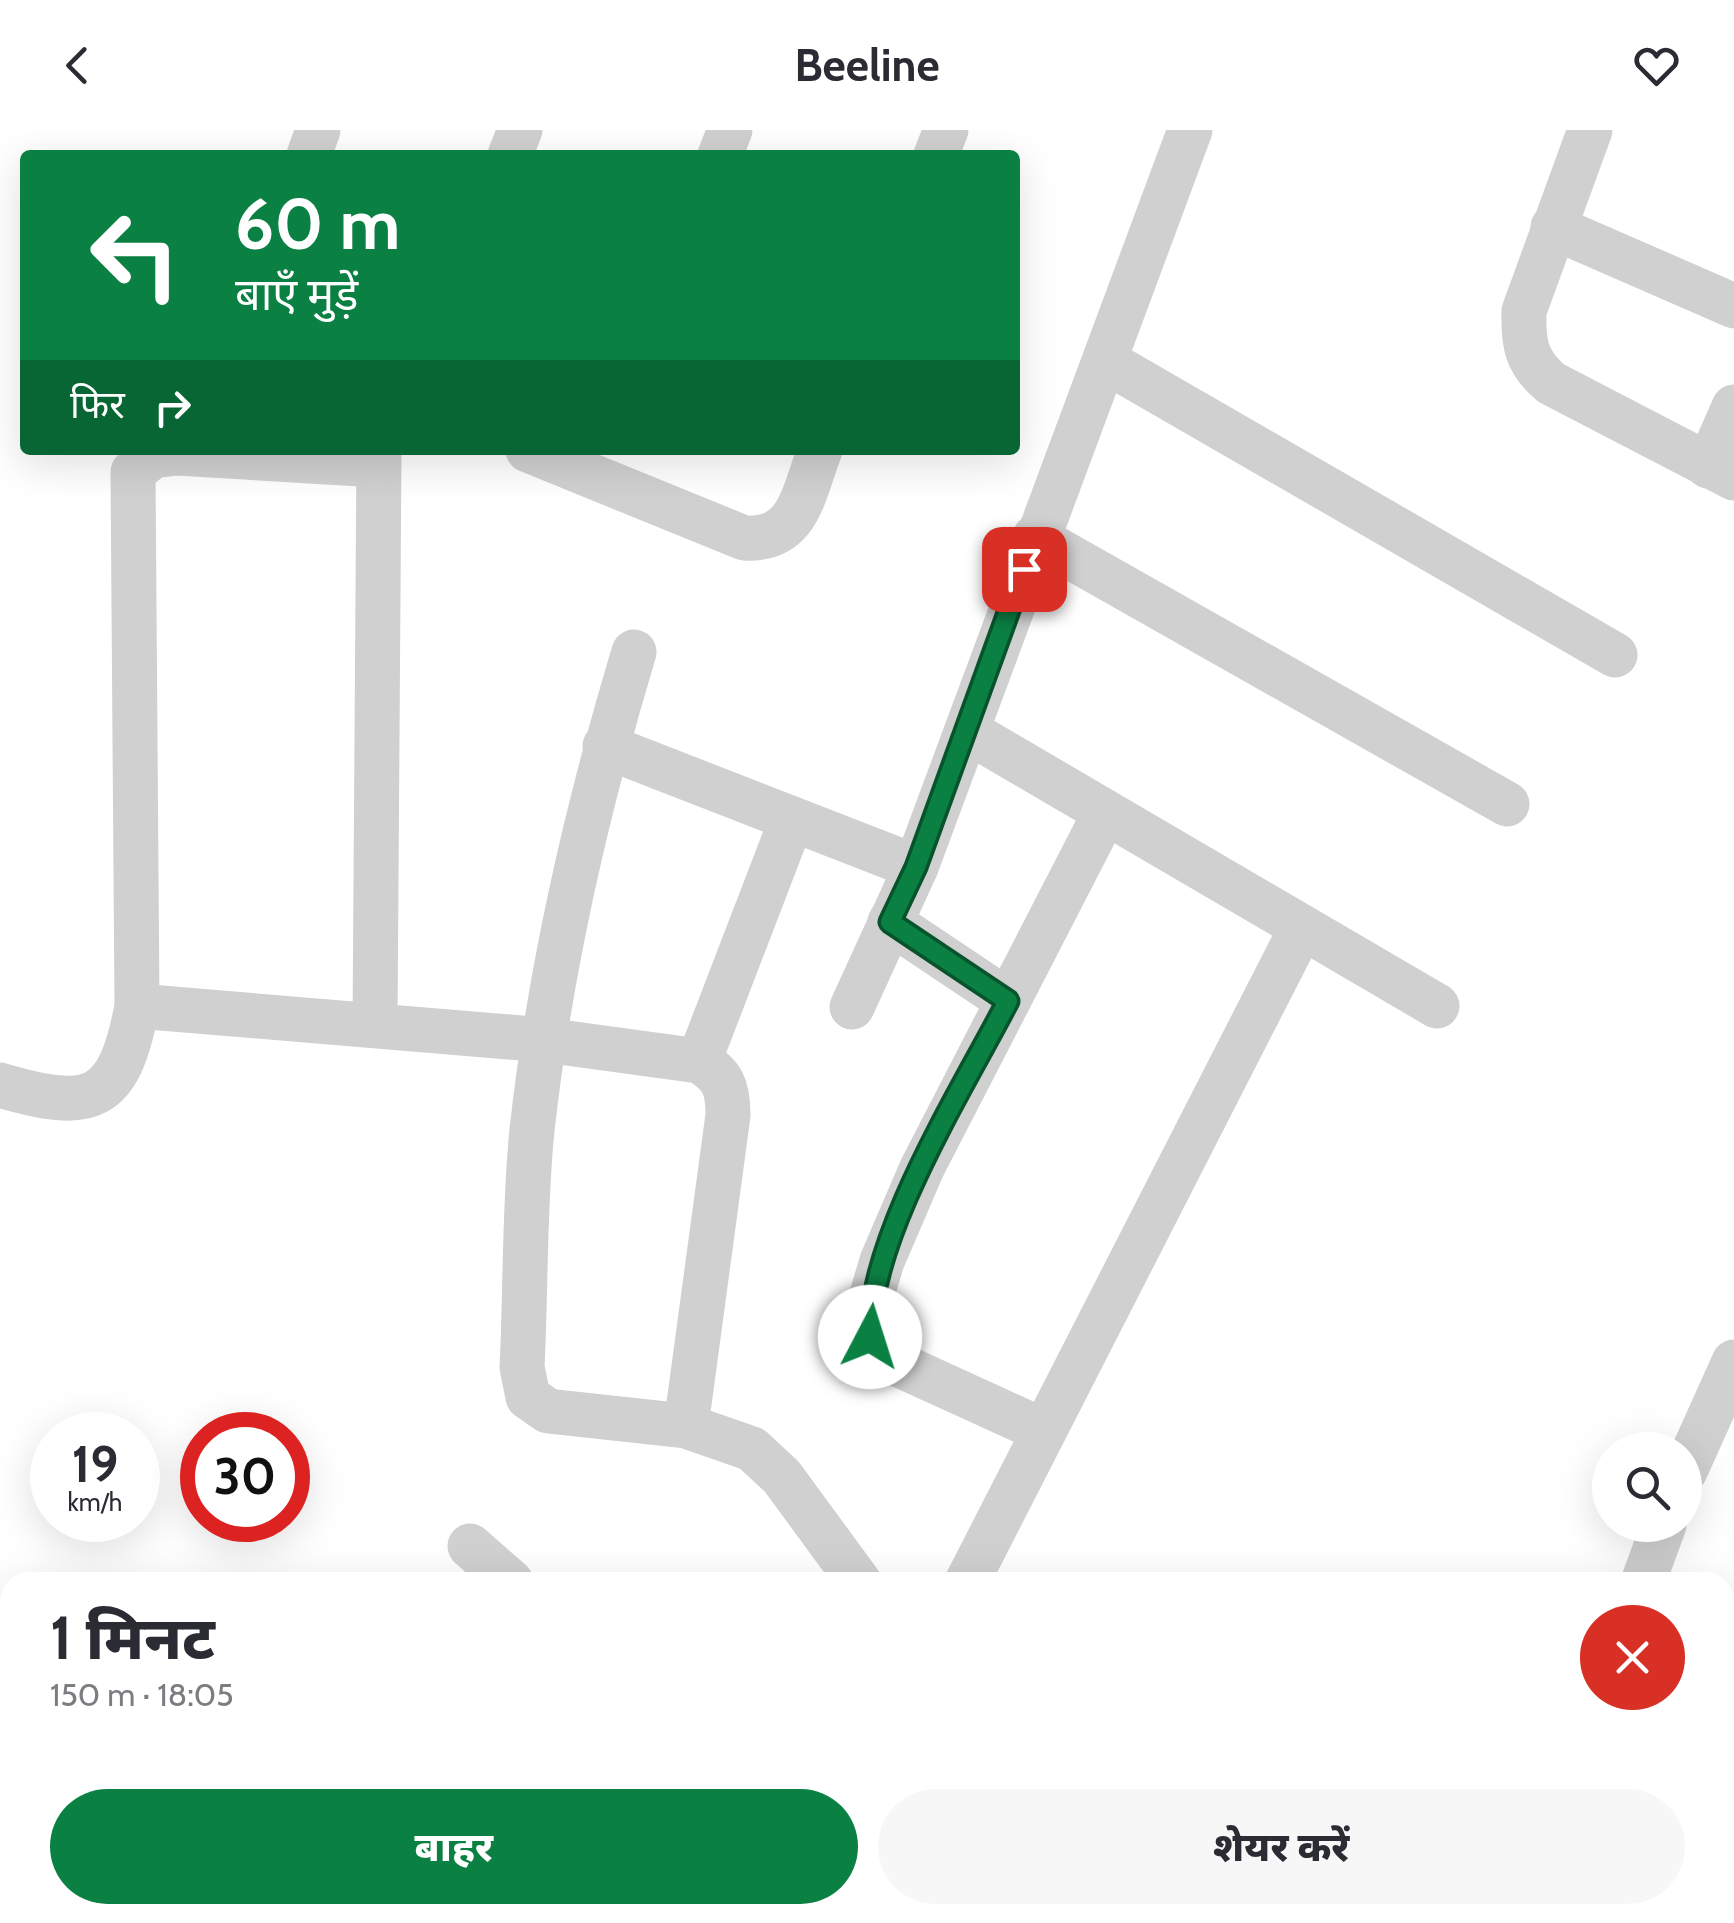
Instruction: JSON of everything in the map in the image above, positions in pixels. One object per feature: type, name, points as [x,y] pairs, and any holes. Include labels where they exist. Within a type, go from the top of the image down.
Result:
[{"type":"street","points":[[852,1007],[916,867],[1035,537],[1107,362],[1190,130]]},
{"type":"street","points":[[1590,130],[1524,310],[1523,340],[1532,367],[1551,383],[1721,472],[1734,407]]},
{"type":"street","points":[[1553,227],[1734,306]]},
{"type":"street","points":[[1107,362],[1615,654]]},
{"type":"street","points":[[0,1085],[35,1096],[83,1100],[110,1084],[128,1056],[137,1006],[134,472],[153,456],[161,455]]},
{"type":"street","points":[[257,455],[378,458],[375,1026]]},
{"type":"street","points":[[555,455],[597,463],[744,538],[763,539],[780,534],[792,521],[818,455]]},
{"type":"street","points":[[1035,537],[1506,804]]},
{"type":"street","points":[[634,652],[606,746],[545,1040],[532,1134],[522,1367],[528,1396],[548,1411],[686,1426],[752,1449],[782,1477],[852,1572]]},
{"type":"street","points":[[967,731],[1437,1006]]},
{"type":"street","points":[[606,746],[916,867]]},
{"type":"street","points":[[1044,1430],[908,1372],[882,1356],[870,1337],[869,1305],[882,1262],[922,1168],[1105,813]]},
{"type":"street","points":[[699,1061],[792,818]]},
{"type":"street","points":[[890,922],[1008,1001]]},
{"type":"street","points":[[972,1572],[1301,929]]},
{"type":"street","points":[[137,1006],[545,1040],[699,1061],[719,1073],[728,1092],[728,1115],[686,1426]]},
{"type":"street","points":[[1702,1433],[1734,1362]]},
{"type":"street","points":[[1647,1572],[1658,1542]]},
{"type":"street","points":[[470,1546],[500,1572]]},
{"type":"route","points":[[870,1337],[869,1305],[882,1262],[922,1168],[1008,1001],[890,922],[916,867],[1024,569]]}]
